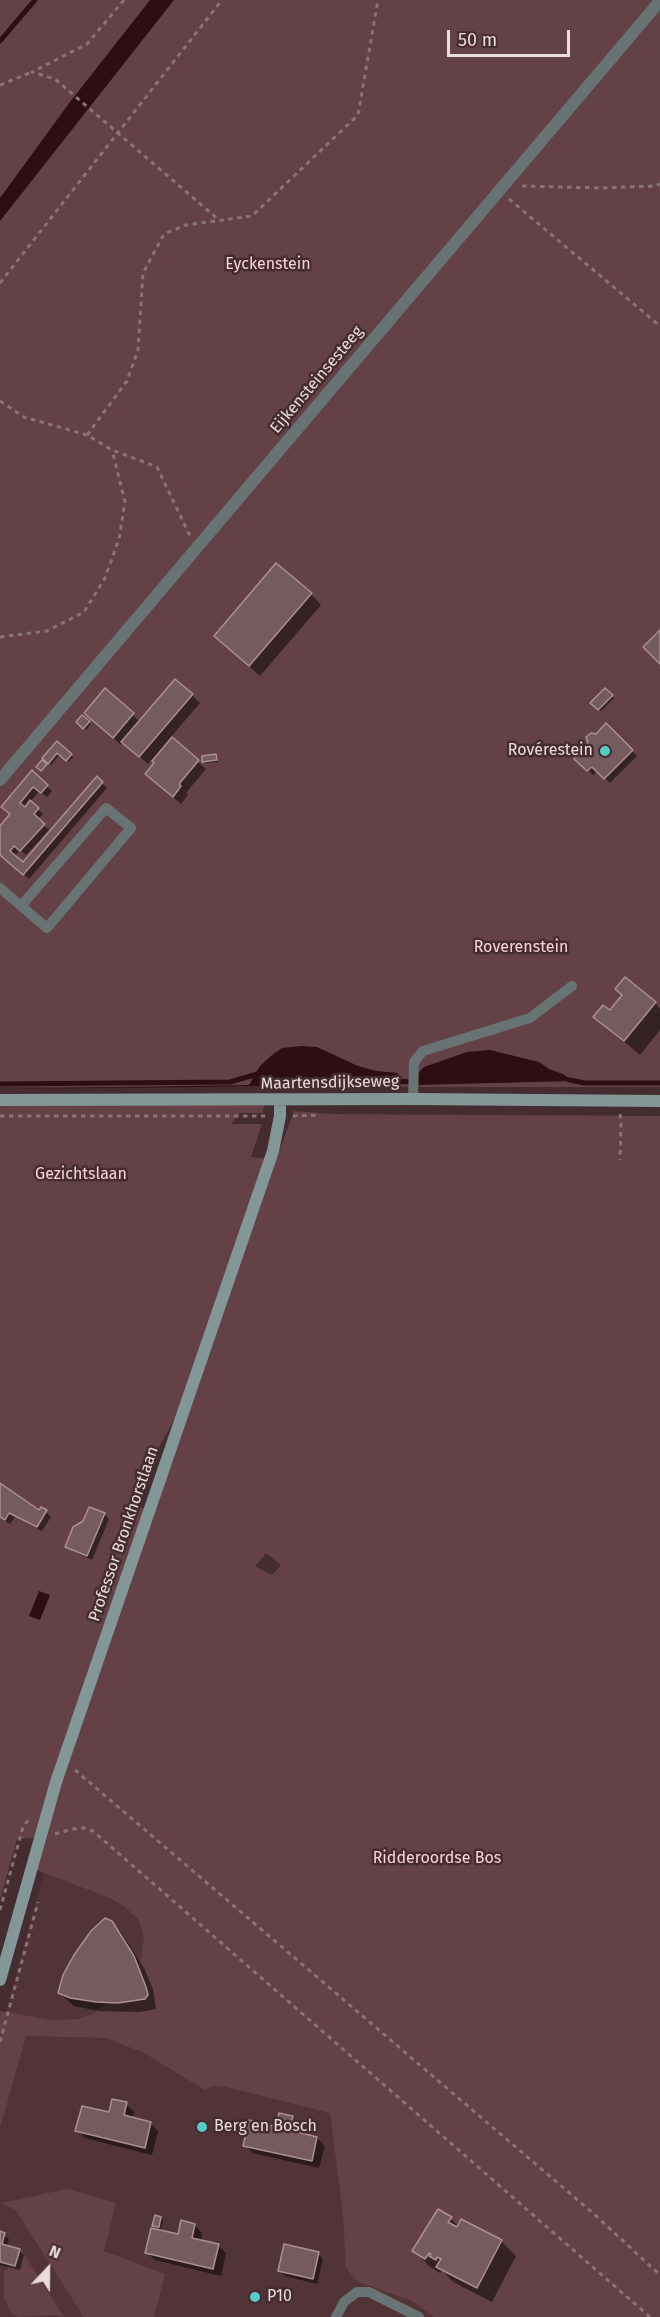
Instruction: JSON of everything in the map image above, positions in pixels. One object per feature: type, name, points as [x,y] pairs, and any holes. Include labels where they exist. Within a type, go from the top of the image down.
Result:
[{"type":"street","name":"Eijkensteinsesteeg","points":[[0,780],[660,2]]},
{"type":"street","name":"Maartensdijkseweg","points":[[0,1100],[660,1101]]},
{"type":"street","name":"Professor Bronkhorstlaan","points":[[0,1980],[63,1762],[273,1151],[280,1116],[280,1101]]},
{"type":"lane","points":[[0,888],[21,906],[47,928],[130,828],[106,808],[21,906]]},
{"type":"lane","points":[[413,1099],[414,1062],[423,1051],[462,1037],[530,1018],[572,986]]},
{"type":"lane","points":[[336,2317],[344,2302],[357,2292],[369,2292],[419,2317]]},
{"type":"path","points":[[0,85],[32,72],[87,44],[124,0]]},
{"type":"path","points":[[0,283],[222,0]]},
{"type":"path","points":[[87,435],[127,381],[138,350],[143,273],[164,234],[186,225],[252,216],[358,115],[378,0]]},
{"type":"path","points":[[32,72],[55,79],[220,220]]},
{"type":"path","points":[[518,186],[600,188],[660,184]]},
{"type":"path","points":[[507,198],[660,326]]},
{"type":"path","points":[[0,401],[24,417],[87,435],[112,450],[156,468],[197,548]]},
{"type":"path","points":[[0,637],[47,631],[84,612],[105,578],[119,539],[125,502],[112,450]]},
{"type":"path","points":[[619,1110],[620,1160]]},
{"type":"path","points":[[0,1116],[280,1116]]},
{"type":"path","points":[[63,1762],[585,2206],[660,2275]]},
{"type":"path","points":[[41,1838],[72,1828],[85,1828],[93,1831],[650,2317]]},
{"type":"path","points":[[0,1910],[22,1833]]},
{"type":"shaded area","points":[[150,0],[174,0],[0,221],[0,198],[70,102]]},
{"type":"shaded area","points":[[317,1047],[358,1066],[376,1071],[398,1073],[394,1085],[0,1089],[249,1085],[260,1066],[272,1055],[282,1048]]},
{"type":"shaded area","points":[[490,1050],[539,1062],[573,1081],[417,1085],[417,1074],[424,1067],[467,1052]]},
{"type":"shaded area","points":[[39,1591],[50,1595],[40,1620],[29,1616]]},
{"type":"shaded area","name":"Berg en Bosch","points":[[54,1837],[622,2317],[0,2317],[0,2033]]},
{"type":"green space","name":"Eyckenstein","points":[[0,0],[660,0],[660,1087],[0,1087]]},
{"type":"green space","name":"Ridderoordse Bos","points":[[269,1093],[262,1113],[240,1113],[231,1124],[262,1124],[251,1157],[276,1160],[294,1111],[332,1114],[660,1116],[660,2317],[434,2317],[412,2301],[358,2282],[346,2268],[343,2214],[330,2113],[227,2087],[212,2086],[205,2090],[144,2053],[106,2038],[26,2036],[0,2128],[0,2011],[52,2020],[78,2019],[93,2014],[125,1984],[136,1970],[142,1955],[144,1936],[138,1919],[125,1907],[110,1898],[34,1869],[43,1837],[17,1839],[0,1900],[0,1094]],"holes":[[[203,1369],[153,1514],[133,1503],[142,1477]],[[266,1553],[281,1565],[272,1575],[255,1566]]]},
{"type":"green space","points":[[67,2189],[116,2203],[104,2251],[165,2274],[154,2317],[84,2317],[16,2211],[1,2203]]},
{"type":"green space","points":[[15,2246],[20,2248],[64,2317],[57,2315],[18,2317],[11,2313],[4,2298],[4,2270],[7,2271]]},
{"type":"building","points":[[276,563],[312,593],[249,666],[214,636]]},
{"type":"building","points":[[660,630],[660,664],[643,647]]},
{"type":"building","points":[[175,679],[193,694],[139,757],[121,742]]},
{"type":"building","points":[[105,688],[134,713],[113,738],[84,713]]},
{"type":"building","points":[[605,688],[613,695],[598,710],[590,703]]},
{"type":"building","points":[[82,715],[90,721],[83,729],[76,722]]},
{"type":"building","name":"Rovérestein","points":[[606,723],[633,750],[604,779],[592,767],[587,771],[574,759],[588,743],[586,737],[591,733],[596,734]]},
{"type":"building","points":[[172,737],[199,760],[179,784],[181,786],[173,797],[145,774],[154,763],[152,761]]},
{"type":"building","points":[[57,741],[72,754],[66,761],[57,753],[48,764],[42,758]]},
{"type":"building","points":[[216,754],[217,760],[202,762],[202,756]]},
{"type":"building","points":[[42,760],[47,764],[41,771],[36,767]]},
{"type":"building","points":[[32,770],[48,785],[41,793],[33,787],[20,803],[25,807],[30,800],[39,808],[34,814],[45,824],[20,851],[14,846],[10,851],[23,862],[97,776],[103,782],[23,875],[0,855],[0,826],[10,814],[1,807]]},
{"type":"building","points":[[625,977],[656,1002],[624,1041],[593,1017],[603,1005],[610,1010],[622,995],[615,989]]},
{"type":"building","points":[[0,1483],[39,1510],[41,1507],[47,1510],[37,1527],[9,1513],[5,1520],[0,1517]]},
{"type":"building","points":[[89,1507],[105,1513],[87,1556],[65,1547],[73,1527],[83,1521]]},
{"type":"building","points":[[105,1918],[112,1921],[134,1956],[146,1987],[148,1995],[145,1999],[118,2003],[96,2002],[70,1998],[58,1993],[63,1975],[74,1955],[91,1931]]},
{"type":"building","points":[[112,2099],[127,2102],[124,2115],[151,2122],[145,2148],[75,2131],[82,2106],[109,2112]]},
{"type":"building","points":[[279,2113],[293,2116],[290,2130],[317,2137],[312,2161],[243,2146],[249,2120],[276,2127]]},
{"type":"building","points":[[438,2209],[452,2217],[448,2222],[457,2227],[461,2219],[502,2240],[477,2288],[436,2267],[441,2259],[437,2257],[436,2260],[429,2256],[431,2254],[429,2253],[425,2259],[412,2251]]},
{"type":"building","points":[[155,2215],[161,2217],[159,2227],[152,2226]]},
{"type":"building","points":[[181,2220],[195,2224],[192,2238],[219,2244],[213,2269],[145,2253],[151,2228],[178,2234]]},
{"type":"building","points":[[0,2231],[5,2233],[2,2244],[20,2249],[15,2266],[0,2262]]},
{"type":"building","points":[[284,2244],[319,2252],[313,2279],[278,2271]]},
{"type":"waterway","points":[[0,41],[35,0]]},
{"type":"waterway","points":[[0,1084],[230,1082],[261,1073]]},
{"type":"waterway","points":[[569,1080],[585,1083],[660,1083]]},
{"type":"waterway","points":[[388,1081],[415,1082]]},
{"type":"place","name":"Rovérestein","points":[[605,751]]},
{"type":"place","name":"Berg en Bosch","points":[[202,2127]]},
{"type":"place","name":"P10","points":[[255,2297]]},
{"type":"park label","name":"Roverenstein","points":[[521,948]]},
{"type":"park label","name":"Gezichtslaan","points":[[81,1175]]}]
